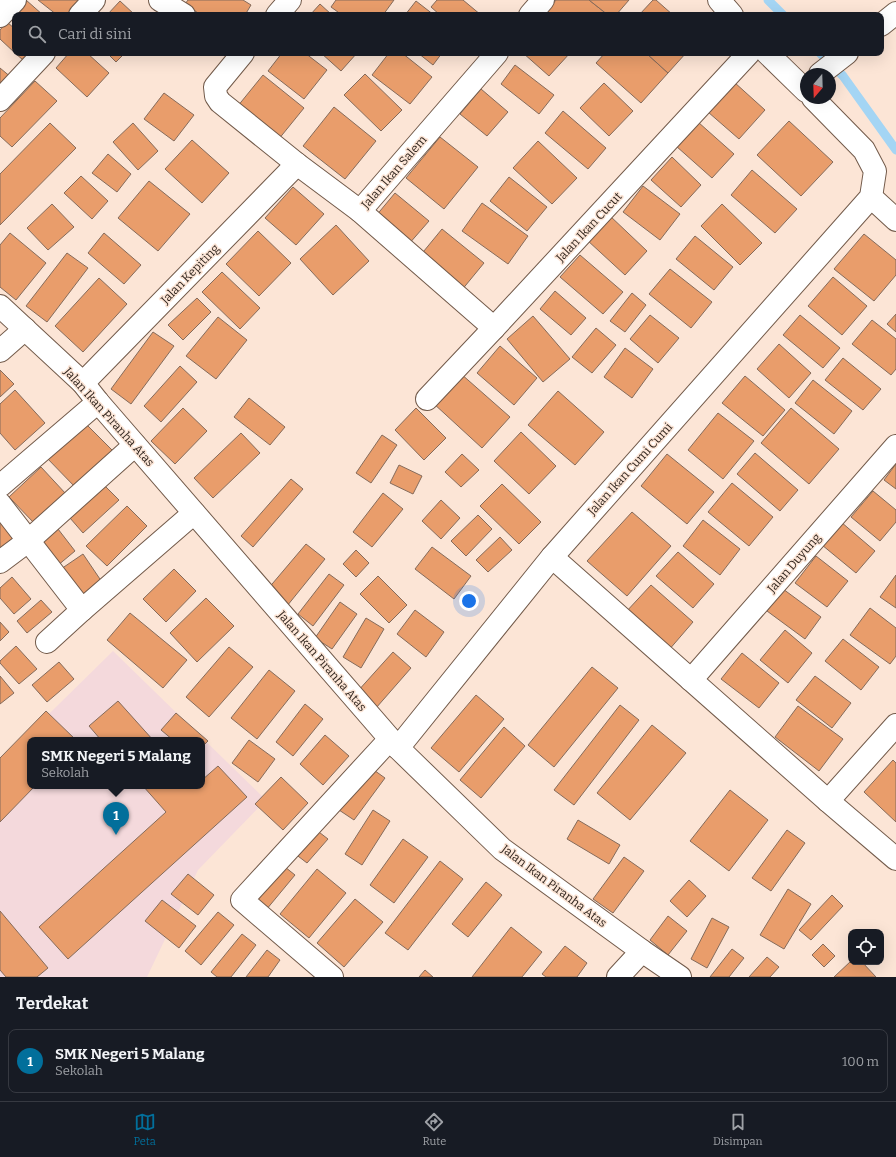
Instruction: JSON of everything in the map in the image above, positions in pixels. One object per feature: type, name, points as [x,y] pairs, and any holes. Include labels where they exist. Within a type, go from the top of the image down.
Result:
[{"type":"street","points":[[0,16],[14,0]]},
{"type":"street","points":[[83,12],[94,0]]},
{"type":"street","points":[[160,0],[179,12]]},
{"type":"street","points":[[533,12],[543,0]]},
{"type":"street","points":[[719,0],[729,12]]},
{"type":"street","points":[[884,23],[896,13]]},
{"type":"street","points":[[0,100],[41,56]]},
{"type":"street","points":[[240,56],[215,87],[216,96],[220,102],[297,164],[360,211]]},
{"type":"street","name":"Jalan Ikan Salem","points":[[494,56],[360,211],[494,328]]},
{"type":"street","name":"Jalan Ikan Cucut","points":[[426,399],[494,328],[746,56]]},
{"type":"street","points":[[771,56],[800,76]]},
{"type":"street","points":[[831,68],[844,56]]},
{"type":"street","points":[[827,104],[864,150],[875,171],[871,198],[896,220]]},
{"type":"street","name":"Jalan Kepiting","points":[[83,383],[297,164]]},
{"type":"street","name":"Jalan Ikan Cumi Cumi","points":[[332,977],[242,900],[394,744],[552,557],[871,198]]},
{"type":"street","name":"Jalan Ikan Piranha Atas","points":[[0,306],[83,383],[394,744],[502,849],[680,977]]},
{"type":"street","points":[[0,351],[26,329]]},
{"type":"street","points":[[0,486],[98,402]]},
{"type":"street","points":[[0,562],[28,540],[135,445]]},
{"type":"street","name":"Jalan Duyung","points":[[692,680],[896,446]]},
{"type":"street","points":[[0,504],[82,610]]},
{"type":"street","points":[[47,642],[194,513]]},
{"type":"street","points":[[552,557],[828,801],[896,859]]},
{"type":"street","points":[[828,801],[896,725]]},
{"type":"street","points":[[618,977],[642,951]]},
{"type":"shaded area","points":[[113,651],[201,737],[27,737],[27,789],[205,789],[205,741],[266,800],[198,870],[147,977],[0,977],[0,762]]},
{"type":"building","points":[[22,0],[26,0],[40,12],[16,12]]},
{"type":"building","points":[[38,0],[80,0],[70,12],[53,12]]},
{"type":"building","points":[[188,0],[243,0],[251,5],[247,12],[197,12],[185,4]]},
{"type":"building","points":[[336,0],[394,0],[385,12],[338,12],[331,7]]},
{"type":"building","points":[[437,0],[463,0],[477,12],[437,12],[431,7]]},
{"type":"building","points":[[556,0],[589,0],[604,12],[546,12]]},
{"type":"building","points":[[589,0],[629,0],[619,12],[604,12]]},
{"type":"building","points":[[653,0],[656,0],[670,12],[642,12]]},
{"type":"building","points":[[120,1],[132,12],[110,12]]},
{"type":"building","points":[[416,1],[430,12],[407,12]]},
{"type":"building","points":[[320,4],[329,12],[313,12]]},
{"type":"building","points":[[7,22],[12,26],[12,50],[0,39],[0,30]]},
{"type":"building","points":[[18,56],[27,56],[23,60]]},
{"type":"building","points":[[66,56],[90,56],[109,73],[87,97],[56,68]]},
{"type":"building","points":[[110,56],[122,56],[116,62]]},
{"type":"building","points":[[280,56],[309,56],[327,70],[304,99],[268,71]]},
{"type":"building","points":[[324,56],[354,56],[341,71]]},
{"type":"building","points":[[387,56],[406,56],[432,77],[410,104],[372,75]]},
{"type":"building","points":[[422,56],[440,56],[433,65]]},
{"type":"building","points":[[526,56],[567,56],[549,76]]},
{"type":"building","points":[[602,56],[649,56],[668,73],[641,103],[596,63]]},
{"type":"building","points":[[649,56],[683,56],[668,73]]},
{"type":"building","points":[[515,65],[554,95],[539,114],[501,84]]},
{"type":"building","points":[[0,68],[12,78],[0,91]]},
{"type":"building","points":[[365,74],[402,110],[381,131],[344,95]]},
{"type":"building","points":[[263,75],[304,108],[278,140],[237,107]]},
{"type":"building","points":[[35,81],[57,101],[12,147],[0,136],[0,118]]},
{"type":"building","points":[[734,82],[765,110],[739,139],[708,112]]},
{"type":"building","points":[[604,83],[633,111],[609,136],[580,108]]},
{"type":"building","points":[[481,89],[508,112],[487,136],[460,114]]},
{"type":"building","points":[[164,93],[194,115],[174,141],[144,119]]},
{"type":"building","points":[[334,107],[376,141],[345,179],[303,146]]},
{"type":"building","points":[[563,111],[606,148],[588,169],[545,133]]},
{"type":"building","points":[[789,121],[833,162],[801,196],[757,155]]},
{"type":"building","points":[[698,122],[734,154],[712,178],[676,146]]},
{"type":"building","points":[[50,123],[76,148],[0,225],[0,174]]},
{"type":"building","points":[[133,123],[158,151],[138,170],[113,142]]},
{"type":"building","points":[[440,137],[478,167],[444,209],[406,178]]},
{"type":"building","points":[[192,140],[229,173],[202,203],[165,169]]},
{"type":"building","points":[[538,141],[577,178],[552,204],[513,168]]},
{"type":"building","points":[[108,154],[131,174],[117,192],[92,173]]},
{"type":"building","points":[[672,157],[701,185],[681,207],[651,180]]},
{"type":"building","points":[[752,170],[797,209],[775,233],[731,195]]},
{"type":"building","points":[[81,176],[108,201],[92,219],[64,193]]},
{"type":"building","points":[[509,177],[547,207],[527,231],[490,201]]},
{"type":"building","points":[[149,181],[190,214],[158,251],[118,218]]},
{"type":"building","points":[[643,186],[680,214],[660,240],[623,212]]},
{"type":"building","points":[[293,187],[324,214],[296,245],[265,218]]},
{"type":"building","points":[[395,193],[429,221],[408,245],[375,217]]},
{"type":"building","points":[[482,203],[528,236],[508,264],[462,231]]},
{"type":"building","points":[[52,204],[74,227],[48,250],[27,228]]},
{"type":"building","points":[[722,204],[762,243],[740,265],[701,226]]},
{"type":"building","points":[[609,215],[647,251],[625,275],[587,240]]},
{"type":"building","points":[[336,225],[369,261],[333,295],[300,259]]},
{"type":"building","points":[[442,229],[484,263],[461,291],[419,257]]},
{"type":"building","points":[[258,231],[291,263],[259,296],[226,264]]},
{"type":"building","points":[[10,233],[46,263],[16,300],[0,287],[0,245]]},
{"type":"building","points":[[104,233],[141,265],[124,284],[88,253]]},
{"type":"building","points":[[864,234],[896,260],[896,275],[874,301],[834,269]]},
{"type":"building","points":[[695,236],[733,267],[714,290],[676,259]]},
{"type":"building","points":[[67,253],[88,268],[47,322],[26,306]]},
{"type":"building","points":[[580,255],[623,292],[603,314],[560,277]]},
{"type":"building","points":[[670,269],[712,302],[691,328],[649,294]]},
{"type":"building","points":[[222,272],[260,308],[240,329],[202,292]]},
{"type":"building","points":[[833,277],[867,306],[842,335],[808,306]]},
{"type":"building","points":[[99,278],[127,304],[83,352],[55,326]]},
{"type":"building","points":[[555,291],[586,318],[571,335],[540,309]]},
{"type":"building","points":[[632,293],[646,305],[625,332],[610,321]]},
{"type":"building","points":[[197,298],[211,312],[183,340],[168,325]]},
{"type":"building","points":[[896,314],[896,332],[887,324]]},
{"type":"building","points":[[650,315],[679,338],[658,363],[630,339]]},
{"type":"building","points":[[800,315],[840,348],[823,368],[783,335]]},
{"type":"building","points":[[533,316],[570,359],[543,382],[507,339]]},
{"type":"building","points":[[218,317],[247,340],[216,379],[186,356]]},
{"type":"building","points":[[872,320],[896,339],[896,369],[891,375],[852,344]]},
{"type":"building","points":[[596,328],[616,345],[592,373],[572,357]]},
{"type":"building","points":[[153,332],[174,346],[131,404],[111,389]]},
{"type":"building","points":[[779,344],[811,373],[789,398],[757,369]]},
{"type":"building","points":[[500,346],[537,378],[514,405],[477,373]]},
{"type":"building","points":[[625,348],[653,369],[632,398],[604,377]]},
{"type":"building","points":[[843,358],[881,389],[863,410],[825,380]]},
{"type":"building","points":[[180,366],[197,382],[161,422],[144,406]]},
{"type":"building","points":[[0,370],[14,384],[0,397]]},
{"type":"building","points":[[460,373],[510,417],[482,448],[433,403]]},
{"type":"building","points":[[745,376],[785,410],[763,436],[722,403]]},
{"type":"building","points":[[813,380],[852,411],[834,434],[795,403]]},
{"type":"building","points":[[15,390],[45,423],[15,450],[0,433],[0,404]]},
{"type":"building","points":[[558,391],[604,432],[575,465],[528,425]]},
{"type":"building","points":[[249,398],[285,427],[270,445],[234,417]]},
{"type":"building","points":[[183,408],[207,431],[175,464],[151,441]]},
{"type":"building","points":[[416,408],[446,438],[424,460],[395,430]]},
{"type":"building","points":[[791,408],[839,449],[809,484],[761,443]]},
{"type":"building","points":[[718,413],[754,441],[723,479],[688,450]]},
{"type":"building","points":[[83,421],[115,453],[77,489],[45,456]]},
{"type":"building","points":[[521,432],[556,466],[529,494],[494,461]]},
{"type":"building","points":[[241,433],[260,453],[213,498],[194,478]]},
{"type":"building","points":[[382,435],[397,445],[371,483],[356,473]]},
{"type":"building","points":[[755,453],[798,490],[780,511],[737,474]]},
{"type":"building","points":[[462,454],[479,470],[461,487],[445,472]]},
{"type":"building","points":[[667,454],[714,492],[687,524],[641,486]]},
{"type":"building","points":[[896,464],[896,489],[884,480]]},
{"type":"building","points":[[399,465],[422,476],[413,494],[390,483]]},
{"type":"building","points":[[41,467],[66,494],[35,524],[9,497]]},
{"type":"building","points":[[291,479],[303,489],[253,547],[241,536]]},
{"type":"building","points":[[732,483],[773,517],[749,546],[708,512]]},
{"type":"building","points":[[502,484],[541,522],[519,544],[480,506]]},
{"type":"building","points":[[105,486],[119,500],[83,533],[70,518]]},
{"type":"building","points":[[873,491],[896,510],[896,522],[880,541],[851,517]]},
{"type":"building","points":[[383,493],[403,509],[372,547],[353,532]]},
{"type":"building","points":[[441,500],[460,518],[441,539],[422,521]]},
{"type":"building","points":[[127,506],[147,526],[107,566],[86,546]]},
{"type":"building","points":[[632,512],[671,546],[627,596],[587,561]]},
{"type":"building","points":[[0,514],[20,533],[0,554]]},
{"type":"building","points":[[478,515],[492,529],[466,556],[451,541]]},
{"type":"building","points":[[703,520],[740,549],[720,575],[683,546]]},
{"type":"building","points":[[841,522],[875,551],[856,573],[822,545]]},
{"type":"building","points":[[58,529],[75,551],[57,566],[39,544]]},
{"type":"building","points":[[500,537],[512,550],[488,572],[476,560]]},
{"type":"building","points":[[306,544],[325,559],[287,606],[267,590]]},
{"type":"building","points":[[432,547],[471,576],[454,599],[415,569]]},
{"type":"building","points":[[356,550],[369,563],[356,577],[343,564]]},
{"type":"building","points":[[678,552],[714,584],[693,608],[656,576]]},
{"type":"building","points":[[83,554],[104,585],[82,600],[61,569]]},
{"type":"building","points":[[816,556],[848,581],[827,607],[795,583]]},
{"type":"building","points":[[174,569],[196,591],[166,622],[143,599]]},
{"type":"building","points":[[329,574],[344,585],[313,626],[298,614]]},
{"type":"building","points":[[896,575],[896,608],[880,597]]},
{"type":"building","points":[[378,576],[407,605],[389,623],[360,594]]},
{"type":"building","points":[[12,577],[31,599],[14,614],[0,598],[0,588]]},
{"type":"building","points":[[651,585],[693,622],[668,651],[625,613]]},
{"type":"building","points":[[783,589],[821,617],[805,639],[767,611]]},
{"type":"building","points":[[206,598],[234,626],[197,662],[170,633]]},
{"type":"building","points":[[41,600],[52,612],[27,633],[17,621]]},
{"type":"building","points":[[340,602],[357,614],[332,649],[315,638]]},
{"type":"building","points":[[870,608],[896,628],[896,656],[890,664],[850,635]]},
{"type":"building","points":[[415,610],[444,632],[426,657],[397,634]]},
{"type":"building","points":[[130,613],[187,660],[163,688],[107,640]]},
{"type":"building","points":[[366,618],[384,629],[361,668],[343,657]]},
{"type":"building","points":[[0,622],[9,632],[0,641]]},
{"type":"building","points":[[785,630],[812,653],[788,683],[760,660]]},
{"type":"building","points":[[843,639],[879,667],[861,690],[825,661]]},
{"type":"building","points":[[16,646],[37,669],[19,684],[0,663],[0,661]]},
{"type":"building","points":[[229,647],[253,667],[209,717],[186,697]]},
{"type":"building","points":[[393,652],[411,668],[376,708],[357,692]]},
{"type":"building","points":[[742,653],[779,683],[759,708],[721,679]]},
{"type":"building","points":[[59,662],[74,679],[47,702],[32,685]]},
{"type":"building","points":[[592,667],[618,688],[554,767],[528,745]]},
{"type":"building","points":[[269,670],[295,691],[257,739],[231,718]]},
{"type":"building","points":[[0,676],[14,693],[0,704]]},
{"type":"building","points":[[815,676],[851,703],[832,728],[796,700]]},
{"type":"building","points":[[476,695],[504,719],[459,772],[431,748]]},
{"type":"building","points":[[118,701],[150,737],[98,737],[89,726]]},
{"type":"building","points":[[305,704],[323,719],[293,756],[276,742]]},
{"type":"building","points":[[620,705],[639,720],[574,805],[554,790]]},
{"type":"building","points":[[798,706],[843,739],[819,771],[775,737]]},
{"type":"building","points":[[46,711],[73,737],[27,737],[27,789],[32,789],[0,822],[0,758]]},
{"type":"building","points":[[176,713],[203,737],[169,737],[161,730]]},
{"type":"building","points":[[652,725],[686,753],[630,820],[597,793]]},
{"type":"building","points":[[504,727],[525,746],[481,798],[460,780]]},
{"type":"building","points":[[325,735],[349,756],[323,785],[300,764]]},
{"type":"building","points":[[249,740],[275,759],[258,782],[232,763]]},
{"type":"building","points":[[893,760],[896,763],[896,822],[864,792]]},
{"type":"building","points":[[218,766],[247,797],[68,959],[39,927],[166,812],[146,789],[205,789],[205,777]]},
{"type":"building","points":[[371,768],[385,778],[354,820],[339,810]]},
{"type":"building","points":[[281,777],[308,803],[283,830],[255,804]]},
{"type":"building","points":[[730,790],[768,820],[729,871],[690,841]]},
{"type":"building","points":[[373,810],[390,821],[362,865],[345,854]]},
{"type":"building","points":[[578,820],[620,845],[609,864],[567,839]]},
{"type":"building","points":[[315,829],[328,839],[307,863],[294,853]]},
{"type":"building","points":[[787,830],[805,843],[771,891],[752,878]]},
{"type":"building","points":[[403,839],[428,857],[394,903],[370,885]]},
{"type":"building","points":[[624,857],[644,871],[613,913],[593,899]]},
{"type":"building","points":[[440,861],[463,879],[408,950],[385,933]]},
{"type":"building","points":[[285,867],[295,875],[266,910],[256,901]]},
{"type":"building","points":[[317,869],[346,893],[309,938],[280,914]]},
{"type":"building","points":[[188,874],[214,895],[198,915],[171,894]]},
{"type":"building","points":[[689,880],[706,896],[687,917],[670,901]]},
{"type":"building","points":[[486,882],[502,895],[468,937],[452,924]]},
{"type":"building","points":[[788,889],[811,904],[784,949],[760,935]]},
{"type":"building","points":[[832,895],[843,906],[811,940],[799,930]]},
{"type":"building","points":[[355,899],[383,922],[344,967],[317,943]]},
{"type":"building","points":[[162,900],[196,926],[179,948],[145,921]]},
{"type":"building","points":[[0,911],[48,968],[37,977],[6,977],[0,970]]},
{"type":"building","points":[[218,912],[234,925],[201,965],[185,951]]},
{"type":"building","points":[[668,916],[687,931],[668,955],[650,940]]},
{"type":"building","points":[[712,918],[729,927],[707,968],[691,959]]},
{"type":"building","points":[[511,927],[542,952],[522,977],[472,977]]},
{"type":"building","points":[[242,934],[256,945],[231,977],[217,977],[211,972]]},
{"type":"building","points":[[823,944],[835,956],[824,967],[812,955]]},
{"type":"building","points":[[565,946],[587,963],[577,977],[546,977],[542,974]]},
{"type":"building","points":[[732,949],[744,958],[729,977],[710,977]]},
{"type":"building","points":[[267,950],[280,960],[268,977],[246,977]]},
{"type":"building","points":[[767,957],[779,967],[770,977],[749,977]]},
{"type":"building","points":[[848,964],[865,965],[876,977],[834,977]]},
{"type":"building","points":[[425,970],[433,977],[419,977]]},
{"type":"waterway","points":[[768,0],[780,12]]},
{"type":"waterway","points":[[823,56],[843,76],[896,150]]},
{"type":"place","name":"SMK Negeri 5 Malang","points":[[116,835]]}]
